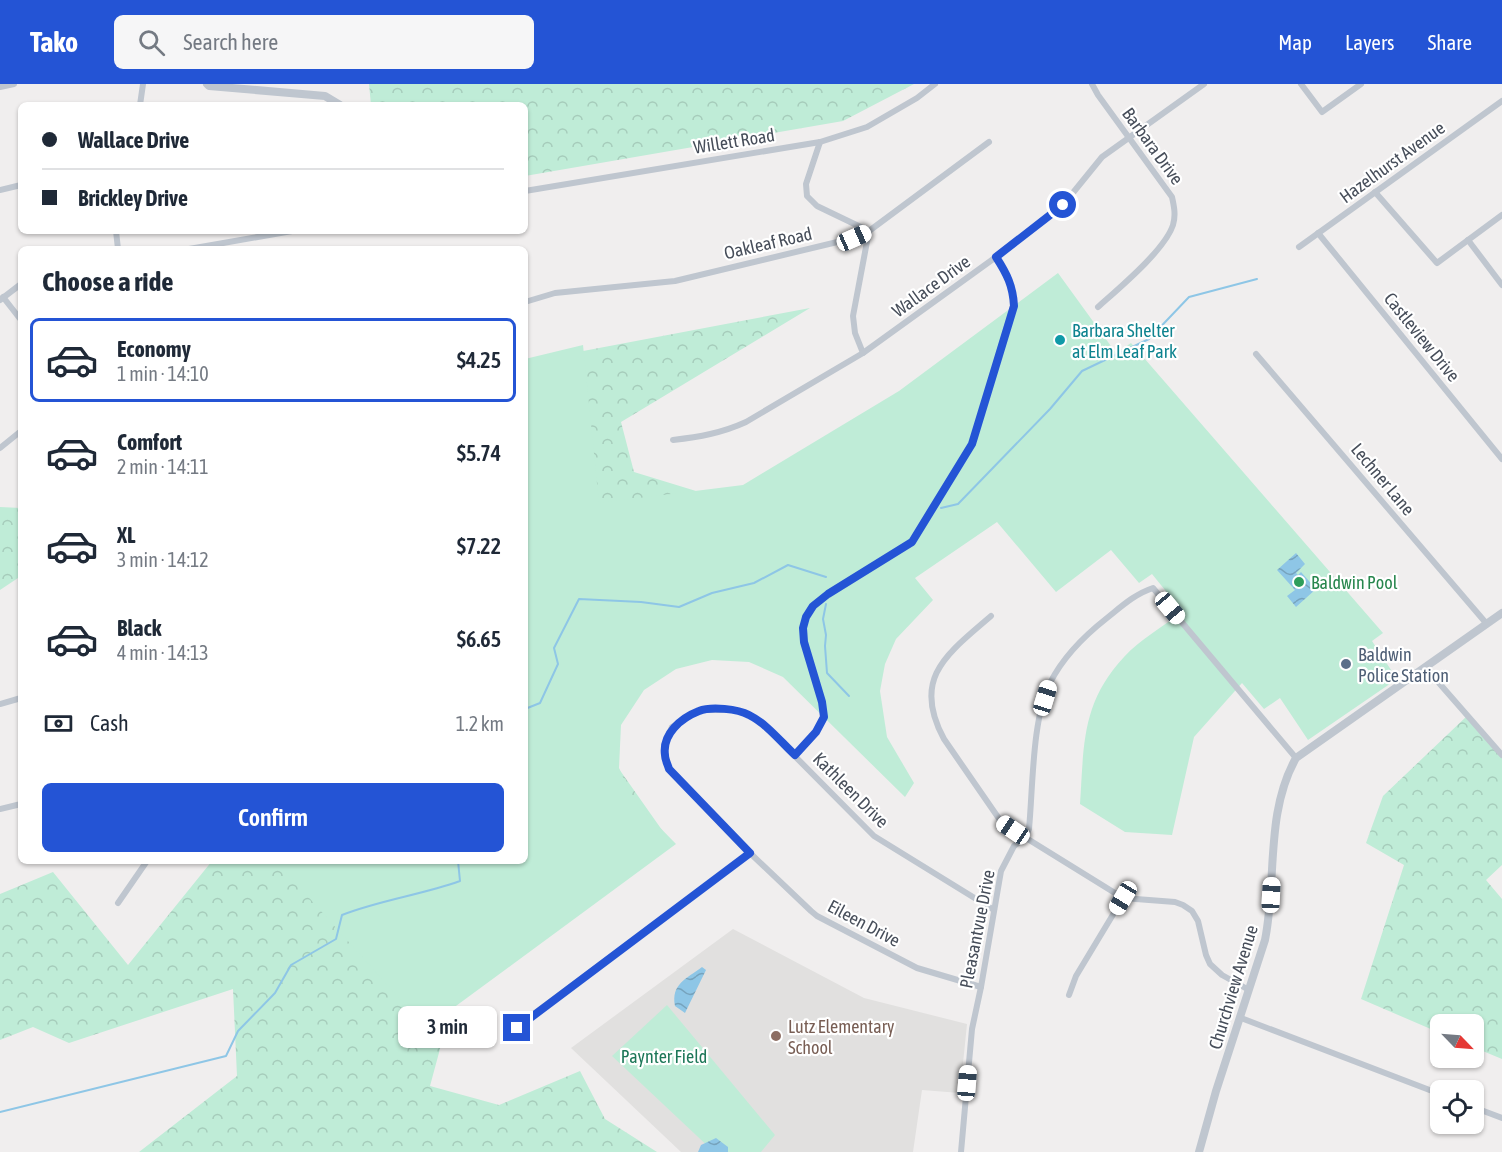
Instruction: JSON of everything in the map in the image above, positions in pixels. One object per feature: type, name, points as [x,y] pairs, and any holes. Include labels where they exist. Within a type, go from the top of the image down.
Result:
[{"type":"street","points":[[0,87],[14,84]]},
{"type":"street","points":[[140,102],[143,84]]},
{"type":"street","points":[[207,84],[325,96],[335,102]]},
{"type":"street","name":"Willett Road","points":[[528,191],[820,142],[867,127],[935,84]]},
{"type":"street","name":"Barbara Drive","points":[[1092,84],[1128,138],[1172,197],[1175,215],[1173,226],[1139,270],[1098,307]]},
{"type":"street","name":"Wallace Drive","points":[[673,440],[702,437],[746,422],[863,353],[996,257],[1063,205],[1102,157],[1204,84]]},
{"type":"street","points":[[1301,84],[1322,112],[1361,84]]},
{"type":"street","name":"Hazelhurst Avenue","points":[[1299,247],[1502,101]]},
{"type":"street","points":[[820,142],[806,184],[807,196],[817,206],[869,231],[853,316],[855,333],[863,353]]},
{"type":"street","name":"Oakleaf Road","points":[[528,301],[555,293],[675,281],[854,238],[869,231],[989,142]]},
{"type":"street","points":[[0,190],[18,186]]},
{"type":"street","points":[[1374,192],[1437,263],[1502,214]]},
{"type":"street","name":"Castleview Drive","points":[[1318,233],[1502,459]]},
{"type":"street","points":[[206,246],[275,234]]},
{"type":"street","points":[[1468,240],[1502,285]]},
{"type":"street","points":[[795,755],[816,732],[824,717],[822,702],[804,642],[803,628],[806,617],[813,606],[828,594],[912,542],[972,444],[1014,306],[1013,289],[996,257]]},
{"type":"street","points":[[18,286],[1,298],[18,317]]},
{"type":"street","name":"Lechner Lane","points":[[1256,354],[1486,624]]},
{"type":"street","points":[[0,448],[18,433]]},
{"type":"street","name":"Pleasantvue Drive","points":[[961,1152],[972,1029],[1001,871],[1014,846],[1025,838],[1029,829],[1036,741],[1041,710],[1049,685],[1065,659],[1089,631],[1139,592],[1153,588],[1296,758]]},
{"type":"street","name":"Churchview Avenue","points":[[1199,1152],[1216,1091],[1265,940],[1270,917],[1279,800],[1286,776],[1296,758],[1502,613]]},
{"type":"street","points":[[991,616],[950,653],[938,669],[931,685],[932,707],[936,724],[944,739],[1002,823],[1123,898],[1175,902],[1192,911],[1202,930],[1206,955],[1210,964],[1222,975],[1249,990]]},
{"type":"street","points":[[1425,667],[1502,755]]},
{"type":"street","points":[[0,704],[18,699]]},
{"type":"street","name":"Kathleen Drive","points":[[665,744],[672,727],[700,710],[735,710],[749,715],[763,724],[874,836],[994,910]]},
{"type":"street","name":"Eileen Drive","points":[[665,744],[664,755],[669,769],[750,853],[817,916],[917,968],[981,987]]},
{"type":"street","points":[[0,809],[18,805]]},
{"type":"street","points":[[513,1037],[523,1022],[750,853]]},
{"type":"street","points":[[118,903],[145,864]]},
{"type":"street","points":[[1070,995],[1076,976],[1123,898]]},
{"type":"street","points":[[1240,1018],[1430,1090]]},
{"type":"street","points":[[1484,1111],[1502,1118]]},
{"type":"shaded area","name":"Lutz Elementary School","points":[[733,929],[864,998],[967,1024],[960,1093],[922,1090],[913,1152],[681,1152],[571,1048]]},
{"type":"green space","points":[[369,84],[914,84],[843,121],[528,175],[528,102],[371,102]]},
{"type":"green space","points":[[1058,273],[1116,353],[1131,343],[1383,633],[1372,641],[1397,679],[1308,740],[1280,698],[1264,709],[1242,683],[1194,737],[1172,835],[1125,832],[1080,804],[1087,726],[1100,691],[1124,657],[1137,644],[1182,611],[1152,574],[1139,583],[1111,550],[1056,592],[997,522],[915,578],[933,600],[896,639],[885,664],[880,691],[887,737],[914,783],[905,797],[783,677],[749,662],[712,660],[676,669],[644,690],[621,725],[619,768],[633,800],[676,844],[426,1028],[279,864],[528,864],[528,694],[539,692],[528,679],[528,358],[583,345],[599,503],[743,485],[899,391]]},
{"type":"green space","points":[[810,308],[621,422],[634,472],[696,491],[622,695],[612,759],[669,840],[454,997],[430,1086],[499,1105],[580,1071],[605,1119],[657,1152],[139,1152],[237,1076],[233,989],[69,1043],[33,1027],[0,1040],[0,894],[53,872],[128,965],[210,864],[528,864],[528,361]]},
{"type":"green space","points":[[0,507],[18,508],[18,578],[0,590]]},
{"type":"green space","points":[[1468,715],[1502,756],[1502,865],[1486,880],[1502,899],[1502,1059],[1484,1052],[1484,1014],[1430,1014],[1430,1029],[1361,999],[1404,865],[1366,843],[1383,796]]},
{"type":"green space","name":"Paynter Field","points":[[667,1005],[775,1135],[761,1152],[714,1152],[612,1056]]},
{"type":"water","name":"Baldwin Pool","points":[[1296,553],[1305,564],[1296,573],[1298,575],[1301,572],[1316,589],[1296,607],[1287,596],[1295,590],[1277,570]]},
{"type":"water","points":[[702,967],[706,970],[685,1013],[675,1006],[675,992],[685,979]]},
{"type":"water","points":[[716,1138],[728,1147],[728,1152],[698,1152],[701,1145]]},
{"type":"waterway","points":[[941,508],[958,504],[1050,409],[1082,371],[1149,339],[1189,297],[1257,279]]},
{"type":"waterway","points":[[528,708],[540,703],[558,664],[554,648],[579,599],[641,602],[679,607],[712,593],[754,583],[788,565],[826,577]]},
{"type":"waterway","points":[[826,604],[823,619],[826,635],[827,673],[849,696]]},
{"type":"waterway","points":[[0,1112],[226,1056],[238,1031],[275,993],[291,965],[336,939],[342,915],[460,881],[458,864]]},
{"type":"place","name":"Barbara Shelter at Elm Leaf Park","points":[[1060,340]]},
{"type":"place","name":"Baldwin Pool","points":[[1299,582]]},
{"type":"place","name":"Baldwin Police Station","points":[[1346,664]]},
{"type":"place","name":"Lutz Elementary School","points":[[776,1036]]},
{"type":"route","points":[[517,1028],[750,853],[669,769],[664,755],[665,744],[672,727],[700,710],[735,710],[763,724],[795,755],[816,732],[824,717],[822,702],[804,642],[803,628],[806,617],[813,606],[828,594],[912,542],[972,444],[1014,306],[1013,289],[996,257],[1063,205]]}]
